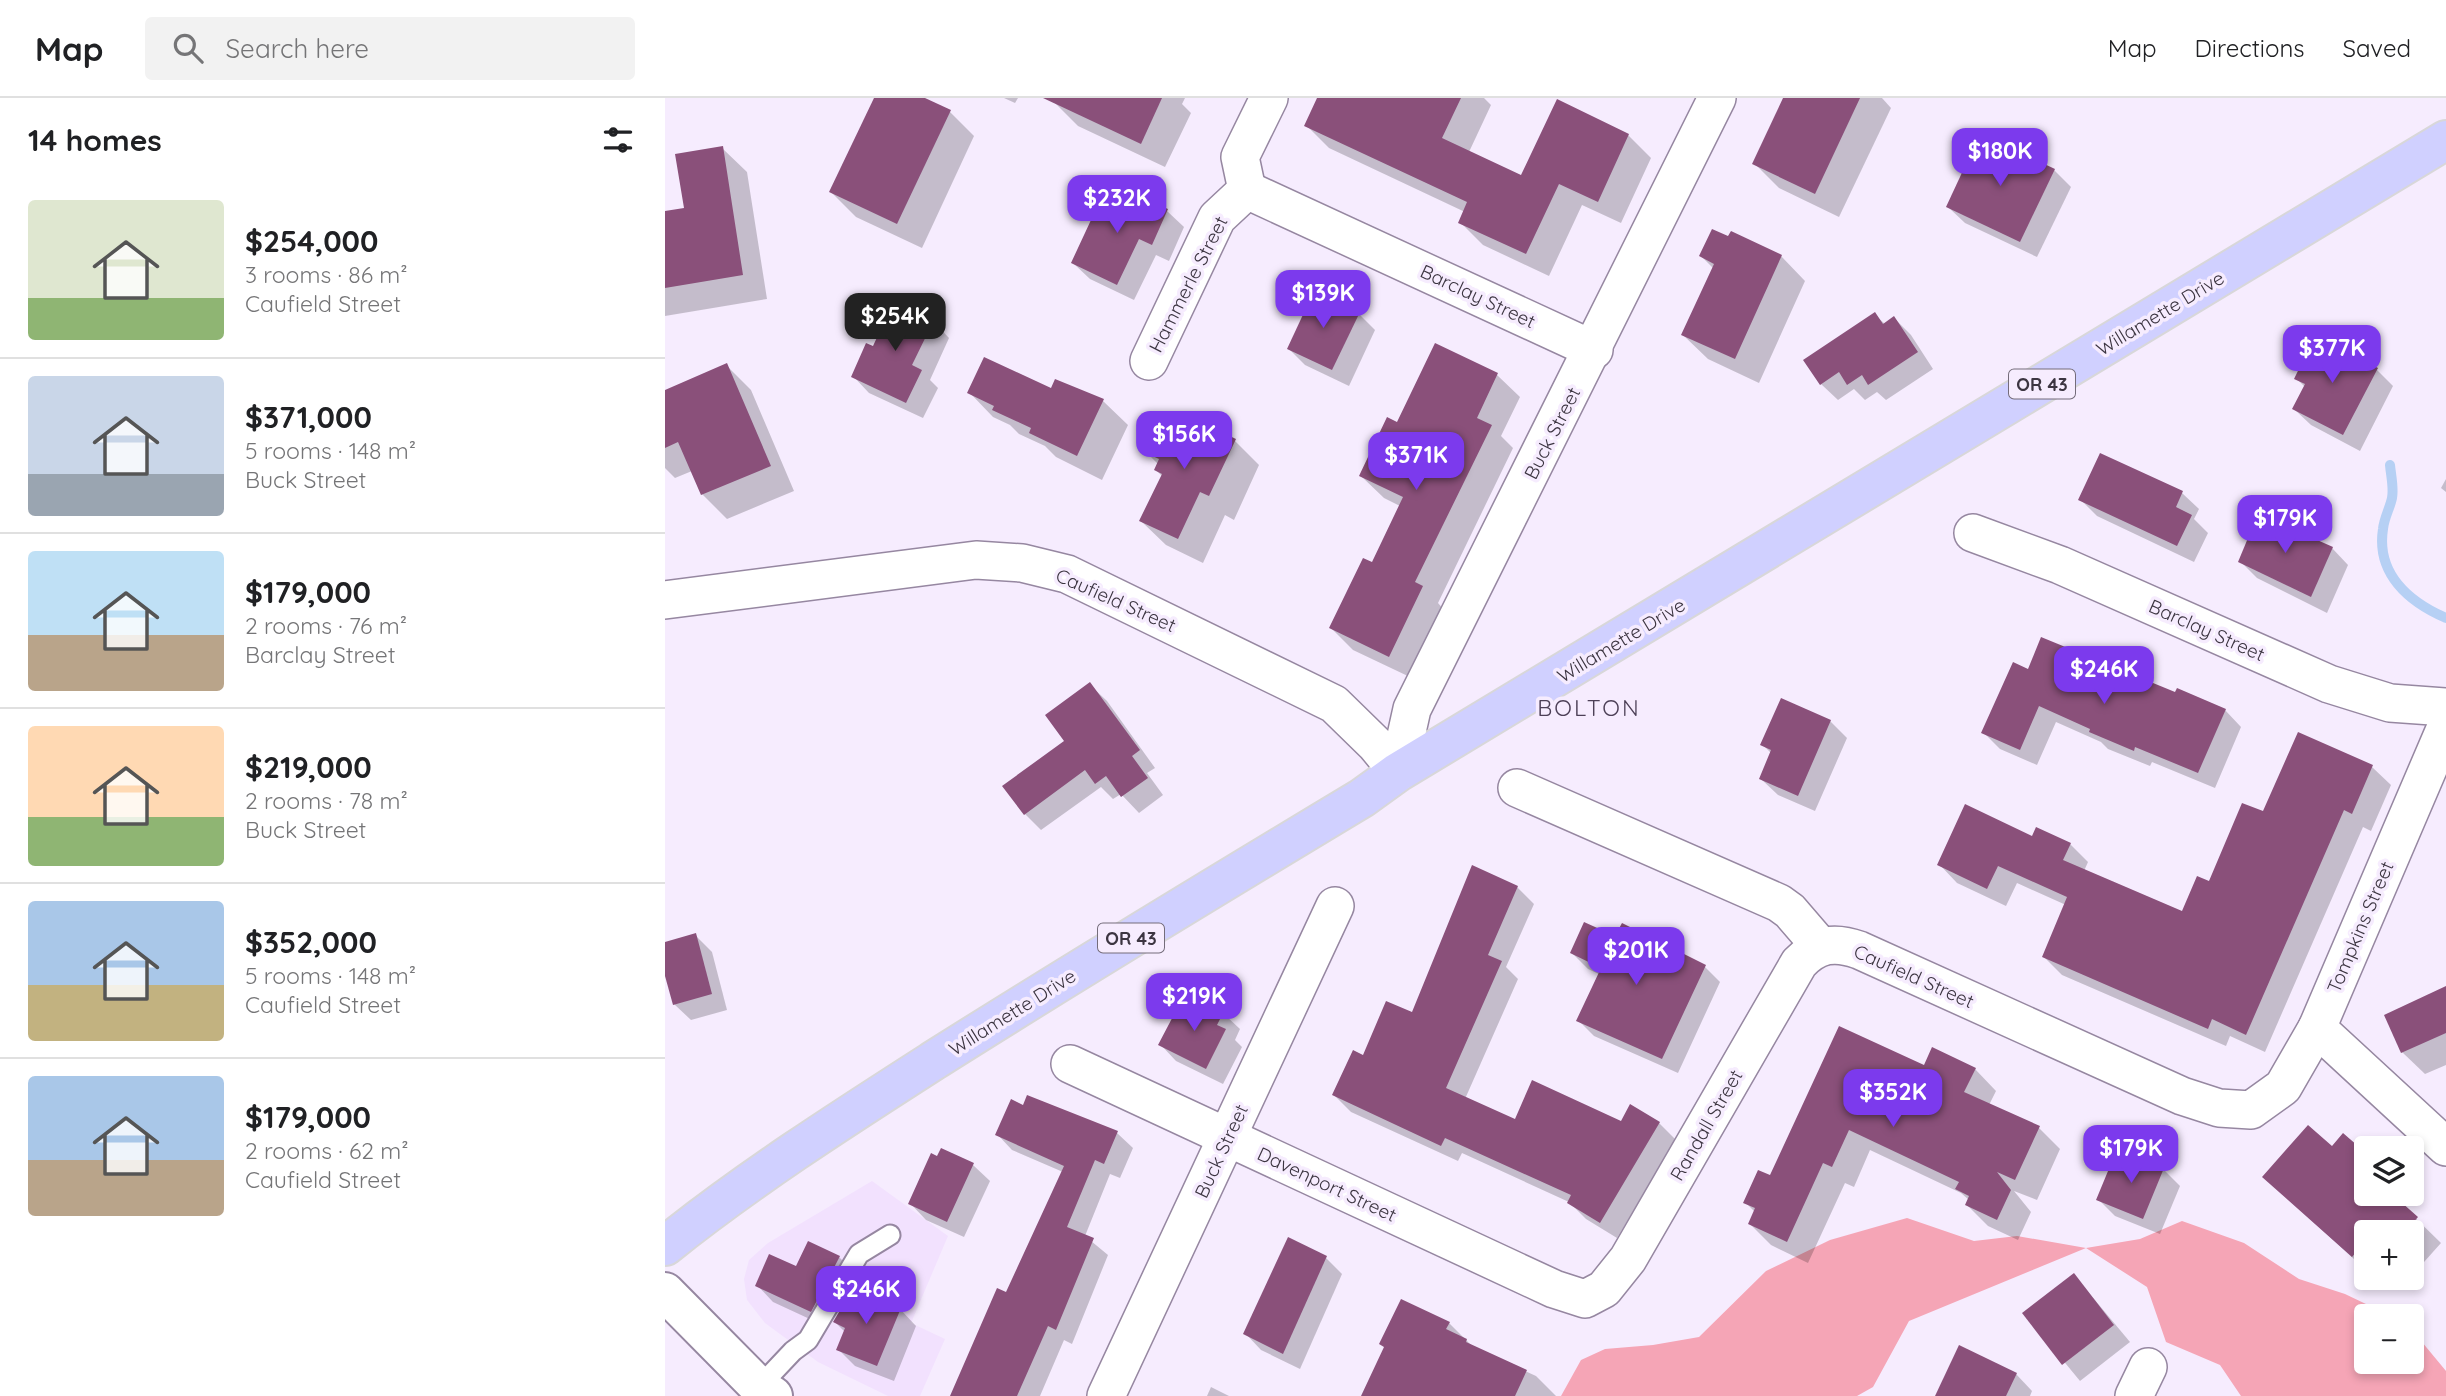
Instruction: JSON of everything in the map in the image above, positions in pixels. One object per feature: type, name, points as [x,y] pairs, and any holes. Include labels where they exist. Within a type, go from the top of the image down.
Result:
[{"type":"main road","name":"Willamette Drive","points":[[665,1246],[706,1213],[865,1105],[1044,991],[1362,797],[1398,772],[2446,140]]},
{"type":"street","points":[[1247,190],[1240,157],[1269,98]]},
{"type":"street","name":"Buck Street","points":[[1398,772],[1412,709],[1594,350],[1717,98]]},
{"type":"street","name":"Barclay Street","points":[[1247,190],[1594,350]]},
{"type":"street","name":"Hammerle Street","points":[[1149,361],[1217,218],[1247,190]]},
{"type":"street","name":"Barclay Street","points":[[1973,534],[2060,565],[2329,684],[2390,703],[2446,707]]},
{"type":"street","name":"Caufield Street","points":[[665,600],[976,560],[1022,564],[1067,574],[1334,704],[1376,745],[1398,772]]},
{"type":"street","name":"Tompkins Street","points":[[2251,1110],[2283,1087],[2317,1028],[2446,727]]},
{"type":"street","points":[[1517,788],[1779,903],[1790,911],[1821,947]]},
{"type":"street","name":"Buck Street","points":[[1106,1396],[1229,1138],[1335,906]]},
{"type":"street","name":"Caufield Street","points":[[1821,947],[1844,945],[1859,950],[2182,1096],[2219,1108],[2251,1110]]},
{"type":"street","name":"Randall Street","points":[[1585,1298],[1604,1289],[1628,1259],[1799,963],[1811,950],[1821,947]]},
{"type":"street","points":[[2317,1028],[2446,1147]]},
{"type":"street","name":"Davenport Street","points":[[1070,1064],[1554,1289],[1585,1298]]},
{"type":"street","points":[[665,1292],[766,1392]]},
{"type":"lane","points":[[766,1392],[793,1351],[808,1340],[859,1254],[890,1235]]},
{"type":"shaded area","points":[[872,1181],[948,1236],[911,1323],[945,1339],[920,1396],[888,1396],[818,1362],[765,1323],[747,1300],[744,1279],[749,1260],[768,1243]]},
{"type":"shaded area","points":[[1907,1218],[1974,1241],[2017,1236],[2086,1248],[1909,1321],[1873,1387],[1857,1396],[1561,1396],[1581,1360],[1605,1349],[1653,1345],[1699,1337],[1766,1271],[1830,1240]]},
{"type":"shaded area","points":[[2182,1221],[2244,1243],[2299,1279],[2366,1304],[2354,1304],[2354,1374],[2424,1374],[2424,1344],[2446,1371],[2446,1396],[2241,1396],[2220,1365],[2166,1342],[2147,1287],[2086,1248],[2140,1239]]},
{"type":"building","points":[[874,98],[925,98],[951,110],[897,224],[829,192]]},
{"type":"building","points":[[1043,98],[1162,98],[1141,144]]},
{"type":"building","points":[[1317,98],[1461,98],[1442,138],[1521,175],[1557,99],[1629,134],[1598,202],[1559,184],[1526,254],[1458,223],[1467,202],[1304,126]]},
{"type":"building","points":[[1783,98],[1860,98],[1815,194],[1752,164]]},
{"type":"building","points":[[1980,134],[2055,169],[2020,242],[1946,207]]},
{"type":"building","points":[[723,146],[743,275],[665,288],[665,211],[684,208],[675,154]]},
{"type":"building","points":[[1104,192],[1125,202],[1130,192],[1168,209],[1152,245],[1139,239],[1117,285],[1071,263]]},
{"type":"building","points":[[1712,229],[1728,236],[1731,231],[1782,255],[1735,359],[1681,335],[1714,264],[1699,256]]},
{"type":"building","points":[[1314,291],[1360,312],[1332,370],[1287,349]]},
{"type":"building","points":[[894,301],[934,320],[912,365],[922,370],[906,403],[851,377],[866,343],[873,346]]},
{"type":"building","points":[[1875,312],[1883,324],[1894,316],[1918,352],[1868,385],[1862,375],[1847,385],[1839,372],[1820,385],[1803,360]]},
{"type":"building","points":[[2315,336],[2378,368],[2343,435],[2292,409],[2305,384],[2294,379]]},
{"type":"building","points":[[1435,343],[1498,373],[1477,418],[1492,425],[1415,582],[1423,586],[1389,657],[1329,628],[1363,558],[1372,562],[1403,497],[1359,476],[1387,417],[1397,422]]},
{"type":"building","points":[[984,357],[1051,388],[1055,379],[1104,399],[1077,456],[1029,433],[1031,428],[992,410],[994,406],[967,393]]},
{"type":"building","points":[[727,363],[771,466],[701,495],[678,442],[665,448],[665,390]]},
{"type":"building","points":[[1181,413],[1236,439],[1209,496],[1200,492],[1178,539],[1139,521],[1162,474],[1154,470],[1159,459],[1144,452],[1156,427],[1171,434]]},
{"type":"building","points":[[2100,453],[2183,491],[2176,507],[2192,515],[2177,546],[2078,500]]},
{"type":"building","points":[[2258,514],[2333,547],[2311,597],[2238,562]]},
{"type":"building","points":[[2041,637],[2175,692],[2177,688],[2226,709],[2198,773],[2135,747],[2134,751],[2039,706],[2020,750],[1981,733],[2013,662],[2028,669]]},
{"type":"building","points":[[1090,682],[1140,750],[1132,756],[1148,778],[1121,797],[1106,776],[1095,784],[1085,770],[1024,815],[1002,786],[1064,741],[1045,715]]},
{"type":"building","points":[[1781,698],[1831,720],[1798,796],[1759,779],[1771,750],[1760,745]]},
{"type":"building","points":[[2298,732],[2373,765],[2352,814],[2344,810],[2246,1035],[2212,1019],[2208,1029],[2042,957],[2067,897],[1998,866],[1987,889],[1937,865],[1965,804],[2032,836],[2036,827],[2071,843],[2063,860],[2182,911],[2197,876],[2209,881],[2242,803],[2263,811]]},
{"type":"building","points":[[1472,865],[1518,886],[1488,955],[1502,961],[1446,1088],[1515,1119],[1532,1080],[1621,1121],[1630,1104],[1660,1122],[1600,1223],[1567,1203],[1571,1195],[1445,1138],[1441,1146],[1332,1095],[1353,1050],[1363,1055],[1386,1001],[1412,1012]]},
{"type":"building","points":[[1584,922],[1615,936],[1622,923],[1706,965],[1662,1059],[1576,1021],[1601,968],[1570,953]]},
{"type":"building","points":[[696,933],[712,994],[673,1005],[665,976],[665,942]]},
{"type":"building","points":[[2446,986],[2446,1033],[2401,1053],[2384,1015]]},
{"type":"building","points":[[1199,999],[1224,1011],[1217,1025],[1226,1029],[1206,1069],[1158,1045],[1179,1005],[1193,1011]]},
{"type":"building","points":[[1839,1026],[1924,1065],[1932,1047],[1976,1068],[1964,1092],[2040,1126],[2015,1180],[1997,1172],[2011,1190],[1997,1220],[1965,1205],[1969,1196],[1955,1189],[1959,1182],[1849,1130],[1832,1167],[1823,1163],[1787,1242],[1748,1224],[1755,1208],[1743,1203],[1758,1170],[1770,1175]]},
{"type":"building","points":[[1027,1095],[1118,1131],[1104,1164],[1095,1160],[1067,1227],[1094,1238],[1056,1330],[1048,1326],[1017,1396],[950,1396],[997,1288],[1006,1292],[1064,1166],[995,1135],[1011,1099],[1023,1105]]},
{"type":"building","points":[[2308,1125],[2332,1146],[2343,1133],[2354,1143],[2354,1206],[2406,1206],[2418,1217],[2415,1220],[2354,1220],[2352,1257],[2262,1177]]},
{"type":"building","points":[[941,1148],[974,1163],[947,1222],[908,1204],[931,1153],[937,1156]]},
{"type":"building","points":[[2128,1153],[2164,1168],[2143,1219],[2096,1200],[2113,1159],[2123,1164]]},
{"type":"building","points":[[1288,1237],[1327,1256],[1283,1354],[1243,1334]]},
{"type":"building","points":[[808,1241],[840,1256],[811,1312],[755,1286],[769,1254],[796,1266]]},
{"type":"building","points":[[2074,1273],[2114,1325],[2062,1365],[2022,1313]]},
{"type":"building","points":[[853,1289],[901,1308],[877,1366],[836,1350],[845,1328],[833,1322]]},
{"type":"building","points":[[1401,1299],[1450,1322],[1446,1329],[1467,1339],[1466,1342],[1527,1370],[1515,1396],[1361,1396],[1384,1347],[1379,1344]]},
{"type":"building","points":[[1959,1345],[2017,1373],[2006,1396],[1935,1396]]},
{"type":"waterway","points":[[2390,465],[2393,494],[2383,529],[2385,560],[2390,573],[2408,595],[2446,618]]},
{"type":"district","name":"BOLTON","points":[[1589,707]]}]
